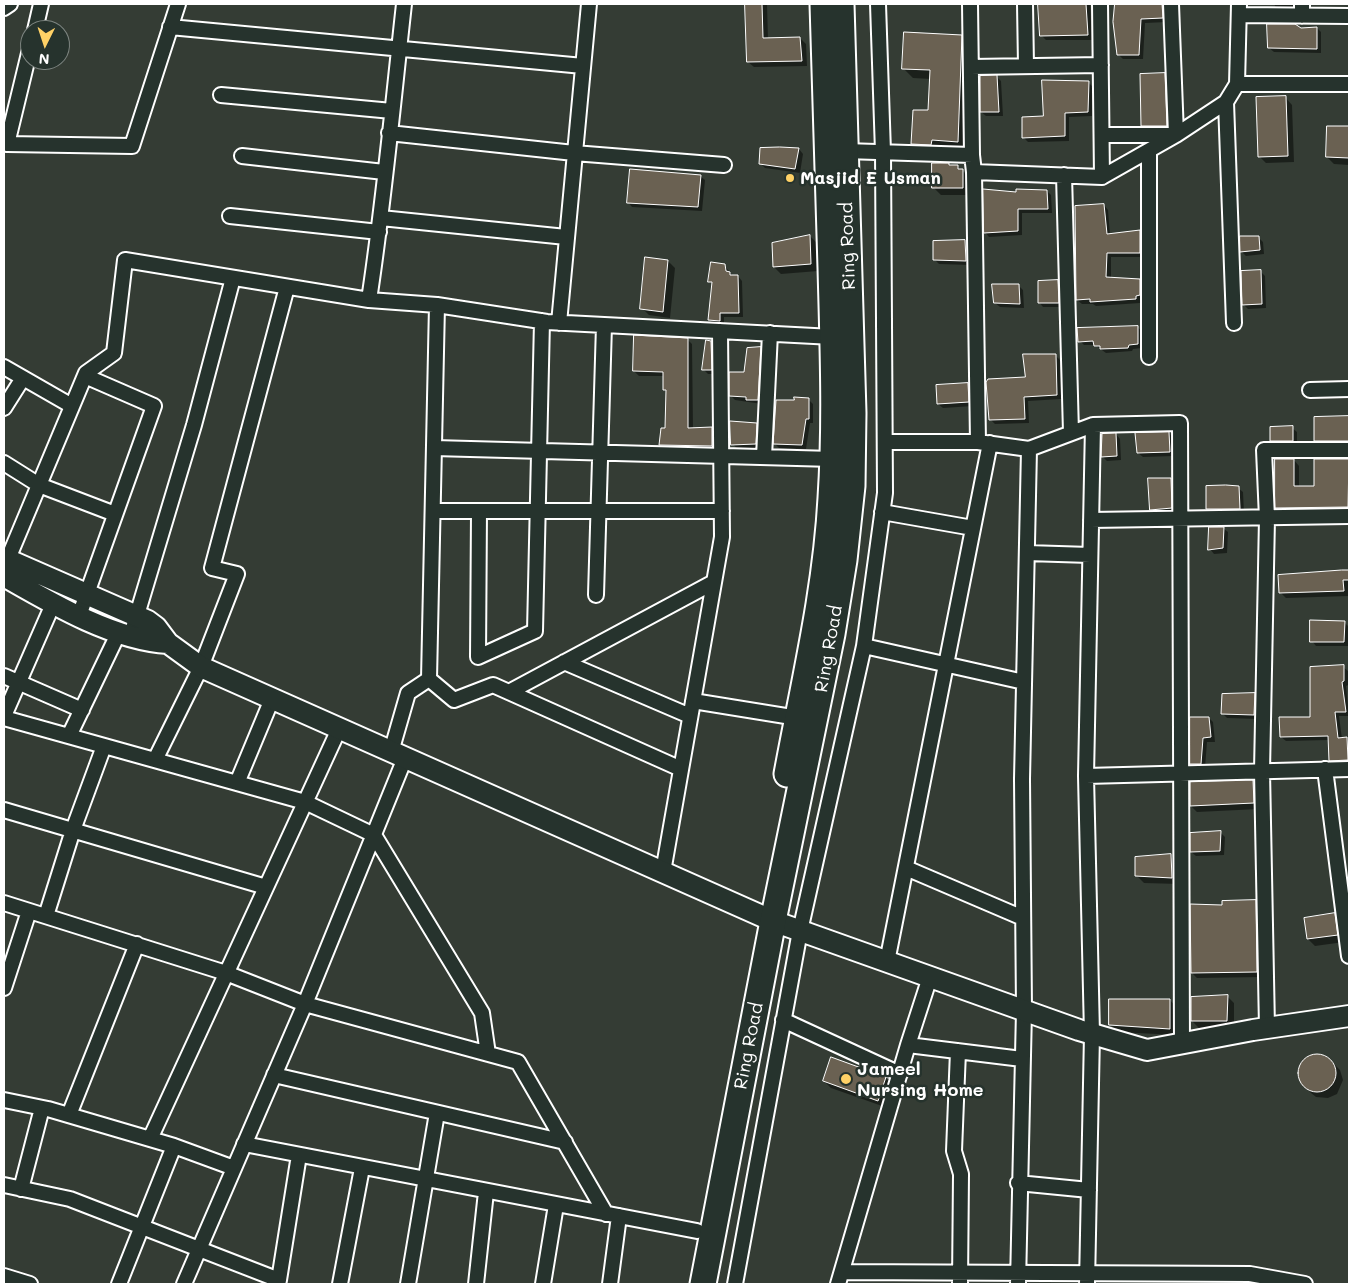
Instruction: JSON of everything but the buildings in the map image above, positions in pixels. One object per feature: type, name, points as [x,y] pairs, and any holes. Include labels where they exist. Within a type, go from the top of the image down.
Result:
[{"type":"highway","name":"Ring Road","points":[[703,1284],[766,918],[798,718],[826,563],[833,459],[832,337],[822,4]]},
{"type":"highway","name":"Ring Road","points":[[686,1284],[766,918],[832,634],[844,560],[852,486],[853,413],[841,4]]},
{"type":"street","points":[[4,8],[10,4]]},
{"type":"street","points":[[37,20],[41,4]]},
{"type":"street","points":[[25,70],[7,144],[132,146],[178,4]]},
{"type":"street","points":[[369,300],[381,218],[384,172],[404,4]]},
{"type":"street","points":[[559,323],[589,4]]},
{"type":"street","points":[[734,1284],[800,931],[864,646],[885,493],[883,152],[878,4]]},
{"type":"street","points":[[887,962],[973,528],[984,443],[972,155],[970,4]]},
{"type":"street","points":[[1025,4],[1026,66]]},
{"type":"street","points":[[1100,4],[1102,177]]},
{"type":"street","points":[[1171,4],[1176,135]]},
{"type":"street","points":[[974,172],[1102,177],[1176,135],[1226,102],[1237,84],[1240,10],[1302,10],[1349,16]]},
{"type":"street","points":[[170,27],[583,66]]},
{"type":"street","points":[[971,67],[1101,65]]},
{"type":"street","points":[[1237,84],[1349,84]]},
{"type":"street","points":[[222,95],[392,111]]},
{"type":"street","points":[[1226,102],[1234,322]]},
{"type":"street","points":[[389,133],[574,153],[724,165]]},
{"type":"street","points":[[1102,135],[1176,135]]},
{"type":"street","points":[[845,151],[972,155]]},
{"type":"street","points":[[1148,151],[1149,356]]},
{"type":"street","points":[[242,156],[384,172]]},
{"type":"street","points":[[1064,176],[1071,433]]},
{"type":"street","points":[[230,216],[379,232]]},
{"type":"street","points":[[381,218],[566,237]]},
{"type":"street","points":[[5,566],[85,376],[114,353],[125,260],[369,300],[437,305],[559,323],[832,337]]},
{"type":"street","points":[[69,736],[82,710],[137,616],[194,425],[233,278]]},
{"type":"street","points":[[155,760],[201,668],[237,574],[212,568],[287,287]]},
{"type":"street","points":[[429,679],[437,305]]},
{"type":"street","points":[[479,511],[478,658],[535,631],[541,451],[542,321]]},
{"type":"street","points":[[596,595],[604,325]]},
{"type":"street","points":[[663,872],[722,537],[720,331]]},
{"type":"street","points":[[764,457],[770,334]]},
{"type":"street","points":[[4,367],[72,406]]},
{"type":"street","points":[[79,616],[154,406],[85,376]]},
{"type":"street","points":[[4,408],[23,378]]},
{"type":"street","points":[[1310,390],[1349,389]]},
{"type":"street","points":[[885,442],[984,443],[1029,449],[1093,425],[1180,423],[1182,1044]]},
{"type":"street","points":[[1087,1279],[1092,1034],[1086,776],[1093,425]]},
{"type":"street","points":[[434,448],[833,459]]},
{"type":"street","points":[[1018,1278],[1018,1183],[1024,1010],[1024,682],[1029,449]]},
{"type":"street","points":[[1267,1028],[1262,771],[1267,518],[1264,450],[1349,450]]},
{"type":"street","points":[[4,463],[39,485],[115,514]]},
{"type":"street","points":[[433,511],[722,511]]},
{"type":"street","points":[[882,512],[973,528]]},
{"type":"street","points":[[1091,520],[1349,516]]},
{"type":"street","points":[[1027,553],[1090,554]]},
{"type":"street","points":[[5,566],[53,604],[125,635],[148,642],[168,643]]},
{"type":"street","points":[[5,566],[87,594],[137,616],[156,626],[168,643],[201,668],[766,918],[1092,1034],[1147,1050],[1267,1028],[1349,1016]]},
{"type":"street","points":[[509,692],[714,582]]},
{"type":"street","points":[[53,604],[4,717],[305,802],[374,835],[482,1013],[488,1054]]},
{"type":"street","points":[[864,646],[1024,682]]},
{"type":"street","points":[[564,662],[690,716]]},
{"type":"street","points":[[4,676],[82,710]]},
{"type":"street","points":[[429,679],[454,700],[492,685],[681,769]]},
{"type":"street","points":[[184,1284],[374,835],[398,755],[408,693],[429,679]]},
{"type":"street","points":[[237,783],[272,699]]},
{"type":"street","points":[[693,701],[798,718]]},
{"type":"street","points":[[150,1139],[339,729]]},
{"type":"street","points":[[46,916],[72,830],[104,746]]},
{"type":"street","points":[[1325,769],[1349,956]]},
{"type":"street","points":[[1086,776],[1349,769]]},
{"type":"street","points":[[4,810],[266,887]]},
{"type":"street","points":[[906,868],[1023,918]]},
{"type":"street","points":[[4,902],[226,973],[304,1004],[518,1062],[565,1142],[612,1215],[610,1284]]},
{"type":"street","points":[[4,988],[29,910]]},
{"type":"street","points":[[69,1115],[137,944]]},
{"type":"street","points":[[930,977],[908,1045],[840,1278],[1242,1279],[1305,1284]]},
{"type":"street","points":[[784,1020],[900,1074]]},
{"type":"street","points":[[908,1045],[1022,1059]]},
{"type":"street","points":[[958,1051],[954,1151],[961,1174],[960,1278]]},
{"type":"street","points":[[274,1075],[565,1142]]},
{"type":"street","points":[[4,1100],[69,1115],[174,1146],[234,1168]]},
{"type":"street","points":[[21,1189],[42,1108]]},
{"type":"street","points":[[408,1284],[437,1113]]},
{"type":"street","points":[[244,1144],[697,1231]]},
{"type":"street","points":[[119,1284],[143,1228],[174,1146]]},
{"type":"street","points":[[4,1185],[70,1200],[199,1249],[278,1282],[299,1155]]},
{"type":"street","points":[[340,1284],[362,1168]]},
{"type":"street","points":[[1018,1183],[1089,1190]]},
{"type":"street","points":[[476,1284],[486,1192]]},
{"type":"street","points":[[543,1284],[556,1204]]},
{"type":"street","points":[[4,1276],[30,1284]]},
{"type":"place","name":"Masjid E Usman","points":[[790,178]]},
{"type":"place","name":"Jameel Nursing Home","points":[[846,1079]]}]
